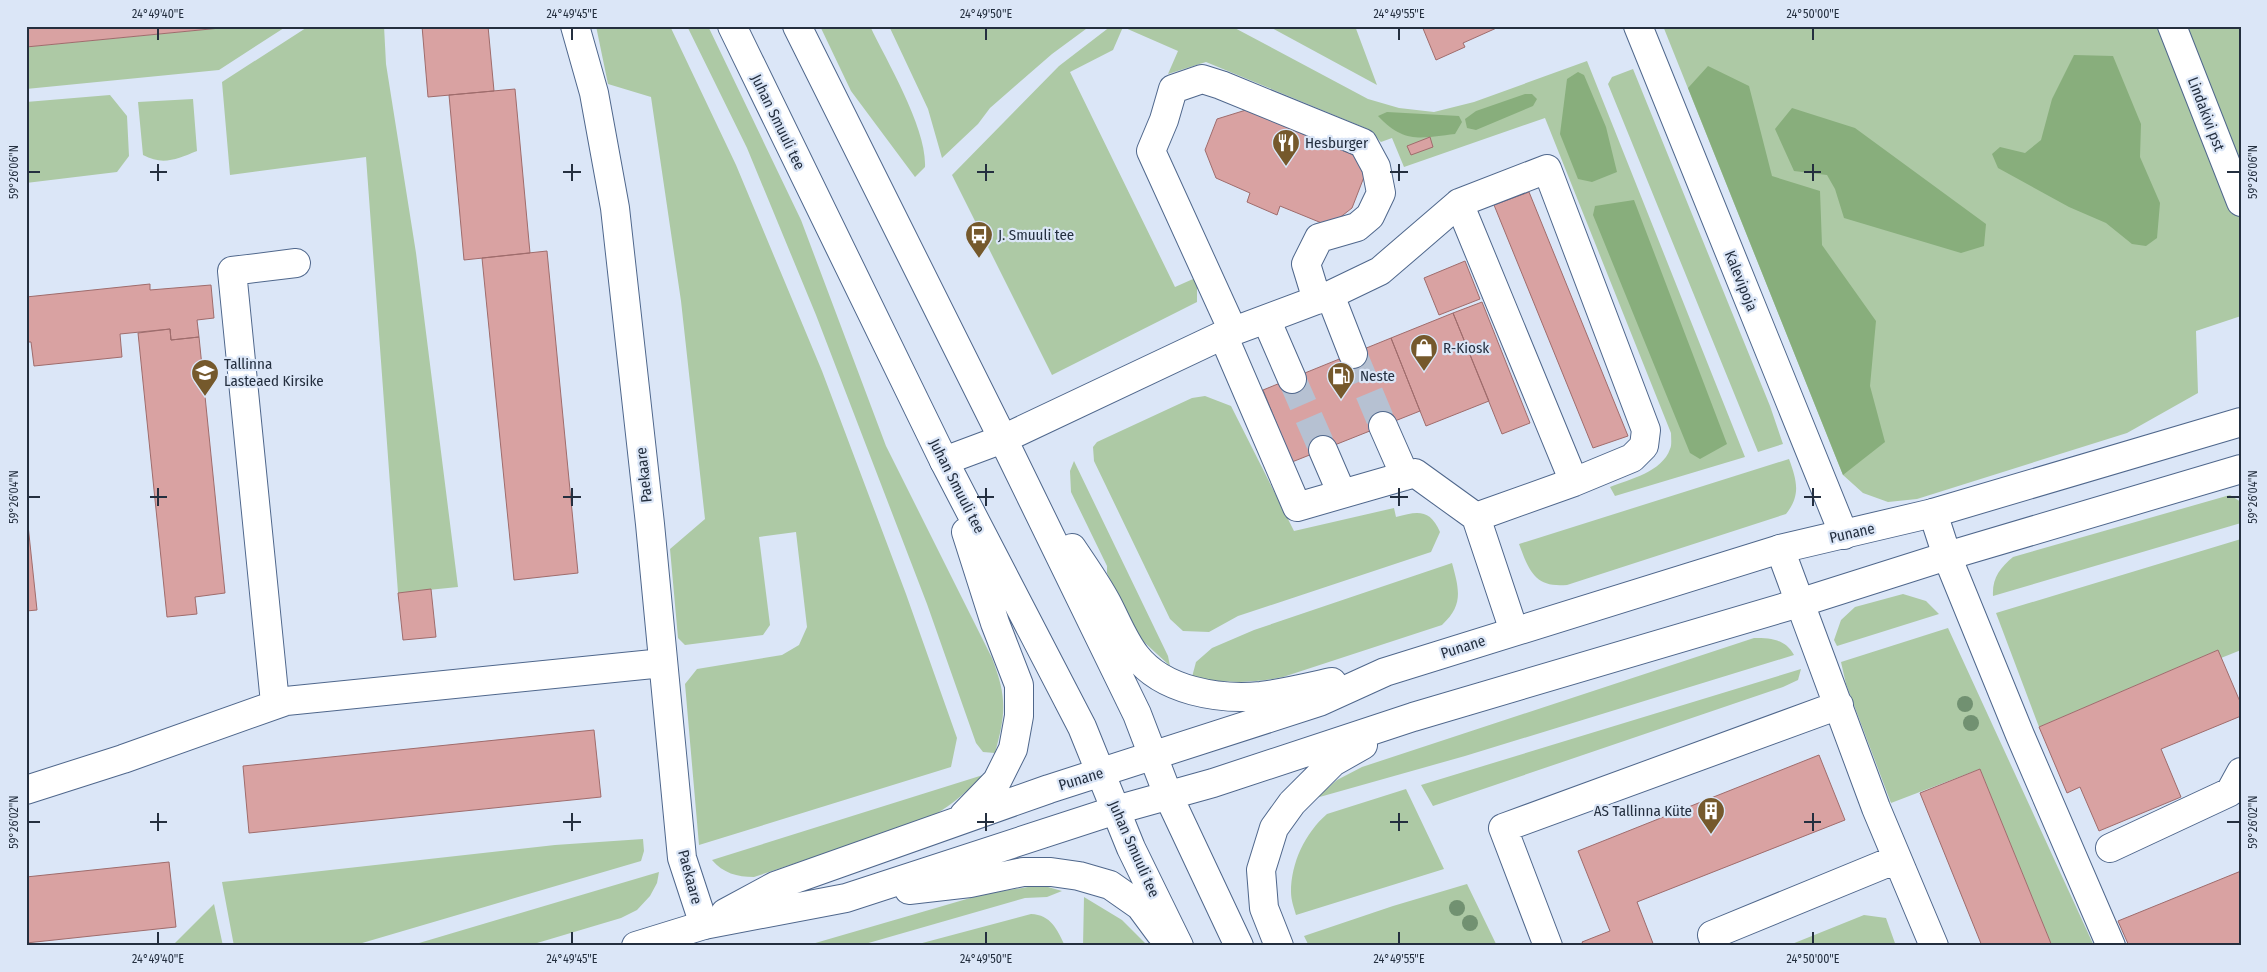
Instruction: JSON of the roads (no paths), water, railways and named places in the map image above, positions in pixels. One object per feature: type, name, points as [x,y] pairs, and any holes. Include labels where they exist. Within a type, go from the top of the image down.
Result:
[{"type":"main road","name":"Paekaare","points":[[575,26],[594,94],[615,208],[682,858],[704,925]]},
{"type":"main road","name":"Juhan Smuuli tee","points":[[732,26],[944,461],[1082,727],[1102,772],[1131,848],[1179,946]]},
{"type":"main road","points":[[797,26],[1003,439],[1137,714],[1168,795],[1238,946]]},
{"type":"main road","name":"Kalevipoja","points":[[1638,26],[1844,535]]},
{"type":"main road","name":"Lindakivi pst","points":[[2172,26],[2241,202]]},
{"type":"main road","points":[[1353,354],[1306,264],[1319,238],[1357,227],[1370,216],[1380,193],[1376,167],[1363,143],[1244,93],[1202,80],[1173,89],[1164,120],[1151,151],[1228,333],[1297,507],[1415,473],[1476,517],[1514,631]]},
{"type":"main road","points":[[960,819],[997,781],[1013,749],[1019,716],[1019,684],[995,623],[944,461],[1003,439],[1228,333],[1324,298],[1380,271],[1459,203],[1547,169],[1646,430],[1644,446],[1632,458],[1574,482],[1476,517]]},
{"type":"main road","points":[[1459,203],[1574,482]]},
{"type":"main road","points":[[275,703],[232,271],[296,263]]},
{"type":"main road","points":[[1266,318],[1292,379]]},
{"type":"main road","name":"Punane","points":[[704,925],[775,886],[960,819],[1319,702],[1385,672],[1780,549],[1933,513],[2241,422]]},
{"type":"main road","points":[[1384,426],[1405,476]]},
{"type":"main road","points":[[1003,439],[1103,595],[1135,655],[1149,670],[1177,686],[1211,694],[1237,697],[1261,696],[1385,672]]},
{"type":"main road","points":[[1323,450],[1342,494]]},
{"type":"main road","name":"Punane","points":[[636,946],[704,925],[846,898],[1116,810],[1213,783],[1413,717],[1799,603],[1947,556],[2241,469]]},
{"type":"main road","points":[[1933,513],[1947,556],[2023,744],[2111,946]]},
{"type":"main road","points":[[1780,549],[1876,808],[1934,946]]},
{"type":"main road","points":[[26,790],[123,759],[275,703],[663,664]]},
{"type":"main road","points":[[1548,946],[1503,828],[1839,705]]},
{"type":"main road","points":[[1279,946],[1264,908],[1261,870],[1274,828],[1292,803],[1333,762],[1413,717]]},
{"type":"main road","points":[[2110,848],[2230,792],[2241,772]]},
{"type":"main road","points":[[1716,946],[1712,935],[1898,859]]},
{"type":"main road","points":[[846,898],[970,883],[1024,872],[1052,872],[1080,876],[1110,885],[1140,906],[1170,946]]},
{"type":"tunnel","points":[[1353,354],[1383,426]]},
{"type":"tunnel","points":[[1292,379],[1323,450]]},
{"type":"place","name":"Hesburger","points":[[1286,167]]},
{"type":"place","name":"J. Smuuli tee","points":[[979,259]]},
{"type":"place","name":"R-Kiosk","points":[[1424,372]]},
{"type":"place","name":"Tallinna Lasteaed Kirsike","points":[[205,397]]},
{"type":"place","name":"Neste","points":[[1341,400]]},
{"type":"place","name":"AS Tallinna Küte","points":[[1711,835]]}]
